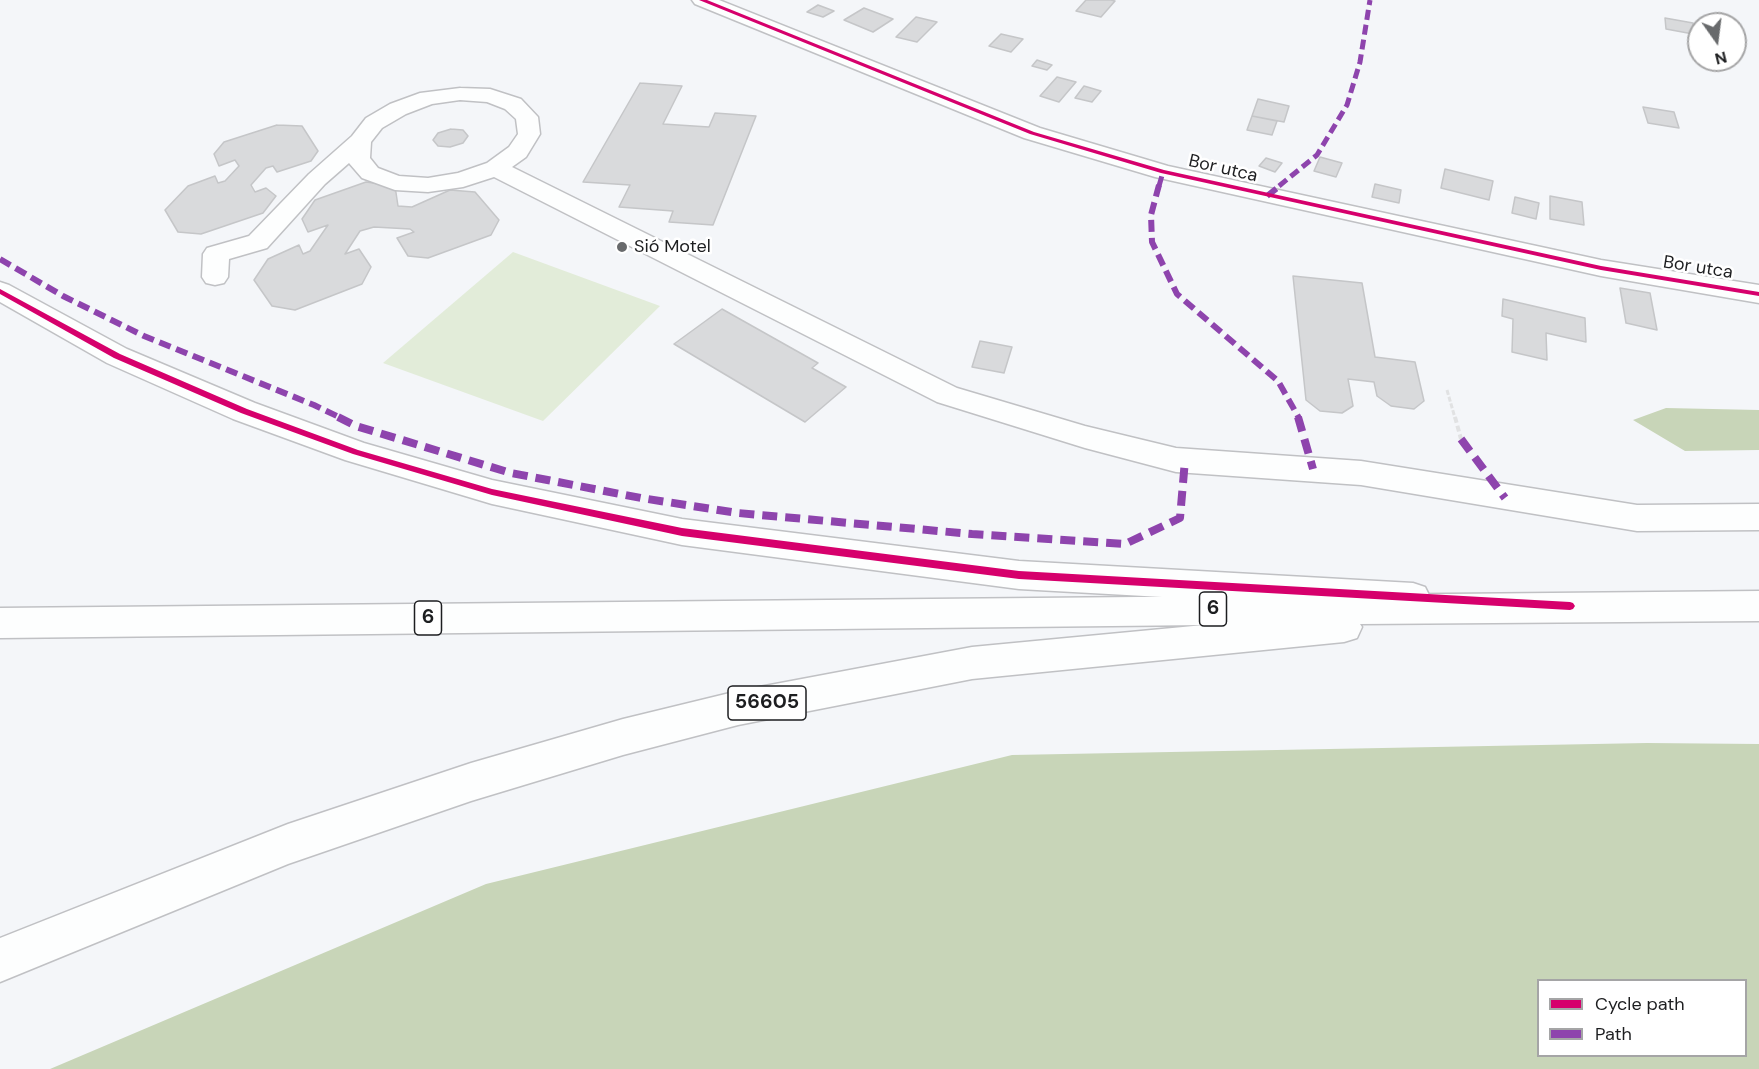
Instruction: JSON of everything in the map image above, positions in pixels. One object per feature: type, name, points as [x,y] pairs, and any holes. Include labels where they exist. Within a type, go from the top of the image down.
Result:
[{"type":"street","name":"Bor utca","points":[[702,0],[1032,133],[1163,172],[1611,270],[1759,294]]},
{"type":"street","points":[[215,277],[216,254],[258,242],[317,179],[360,141],[374,123],[398,109],[428,99],[460,94],[489,96],[513,104],[527,117],[529,134],[518,152],[495,168],[463,180],[428,185],[395,183],[370,173],[358,159],[360,141]]},
{"type":"street","points":[[495,168],[946,395],[1085,437],[1176,460],[1361,473],[1637,518],[1759,517]]},
{"type":"street","points":[[317,179],[370,173]]},
{"type":"street","points":[[0,291],[117,356],[244,411],[356,452],[492,492],[682,532],[1019,575],[1570,606]]},
{"type":"street","name":"6","points":[[0,623],[1570,606],[1759,606]]},
{"type":"street","name":"56605","points":[[0,960],[120,910],[299,841],[492,776],[623,737],[738,708],[972,663],[1570,606]]},
{"type":"path","points":[[1447,390],[1461,439]]},
{"type":"green space","points":[[513,252],[660,306],[543,421],[383,363]]},
{"type":"green space","points":[[1666,408],[1759,410],[1759,450],[1685,451],[1633,420]]},
{"type":"green space","points":[[1647,743],[1759,744],[1759,1069],[50,1069],[486,884],[1012,755]]},
{"type":"building","points":[[1086,0],[1115,1],[1101,17],[1076,11]]},
{"type":"building","points":[[818,5],[834,11],[823,17],[807,12]]},
{"type":"building","points":[[864,8],[893,19],[873,32],[844,20]]},
{"type":"building","points":[[916,17],[937,22],[917,42],[896,37]]},
{"type":"building","points":[[1665,18],[1687,22],[1687,33],[1666,29]]},
{"type":"building","points":[[1001,34],[1023,39],[1011,52],[989,46]]},
{"type":"building","points":[[1037,60],[1052,65],[1047,70],[1032,66]]},
{"type":"building","points":[[1057,77],[1076,82],[1059,102],[1040,96]]},
{"type":"building","points":[[640,83],[682,86],[663,124],[709,127],[715,113],[756,116],[713,225],[669,222],[673,211],[619,207],[630,185],[583,182]]},
{"type":"building","points":[[1084,86],[1101,91],[1092,102],[1075,98]]},
{"type":"building","points":[[1258,99],[1289,106],[1284,122],[1252,116]]},
{"type":"building","points":[[1643,107],[1674,112],[1679,128],[1648,123]]},
{"type":"building","points":[[1252,116],[1277,121],[1272,135],[1247,130]]},
{"type":"building","points":[[277,125],[302,126],[318,151],[311,161],[277,172],[273,166],[266,168],[251,185],[255,192],[266,188],[276,196],[263,213],[201,234],[178,232],[165,210],[188,186],[215,176],[218,183],[225,181],[239,166],[235,160],[219,166],[214,154],[224,142]]},
{"type":"building","points":[[451,129],[463,130],[468,136],[463,143],[450,147],[438,146],[433,140],[438,133]]},
{"type":"building","points":[[1320,157],[1342,163],[1336,177],[1314,171]]},
{"type":"building","points":[[1266,158],[1282,163],[1275,172],[1259,166]]},
{"type":"building","points":[[1445,169],[1493,181],[1489,200],[1441,188]]},
{"type":"building","points":[[366,182],[395,186],[398,206],[412,207],[450,190],[475,192],[499,220],[491,235],[428,258],[408,256],[397,238],[414,232],[410,229],[374,227],[360,231],[345,254],[359,249],[371,267],[362,284],[295,310],[272,306],[254,280],[268,259],[299,245],[303,254],[310,251],[328,225],[308,232],[302,219],[315,200]]},
{"type":"building","points":[[1375,184],[1401,190],[1399,203],[1372,197]]},
{"type":"building","points":[[1550,196],[1582,202],[1584,225],[1550,219]]},
{"type":"building","points":[[1515,197],[1539,203],[1536,219],[1512,213]]},
{"type":"building","points":[[1293,276],[1362,283],[1375,357],[1415,362],[1424,401],[1414,409],[1391,406],[1377,396],[1374,382],[1348,379],[1353,406],[1342,413],[1320,411],[1306,400]]},
{"type":"building","points":[[1620,288],[1650,293],[1657,330],[1626,323]]},
{"type":"building","points":[[1503,299],[1585,318],[1586,342],[1546,333],[1547,360],[1512,352],[1513,319],[1502,316]]},
{"type":"building","points":[[722,309],[818,363],[812,368],[846,387],[805,422],[674,344]]},
{"type":"building","points":[[980,341],[1012,347],[1004,373],[972,367]]},
{"type":"marked path","points":[[1267,196],[1317,155],[1347,105],[1360,62],[1370,0]]},
{"type":"marked path","points":[[1163,172],[1151,215],[1152,242],[1177,294],[1278,381],[1299,419],[1313,469]]},
{"type":"marked path","points":[[0,259],[63,296],[144,336],[314,405],[356,426],[511,473],[641,498],[738,513],[972,534],[1125,544],[1180,518],[1185,460]]},
{"type":"marked path","points":[[1461,439],[1505,498]]},
{"type":"cycle path","points":[[702,0],[1032,133],[1163,172],[1601,268],[1759,294]]},
{"type":"cycle path","points":[[0,291],[117,356],[244,411],[356,452],[492,492],[682,532],[1019,575],[1570,606]]},
{"type":"place","name":"Sió Motel","points":[[622,247]]}]
